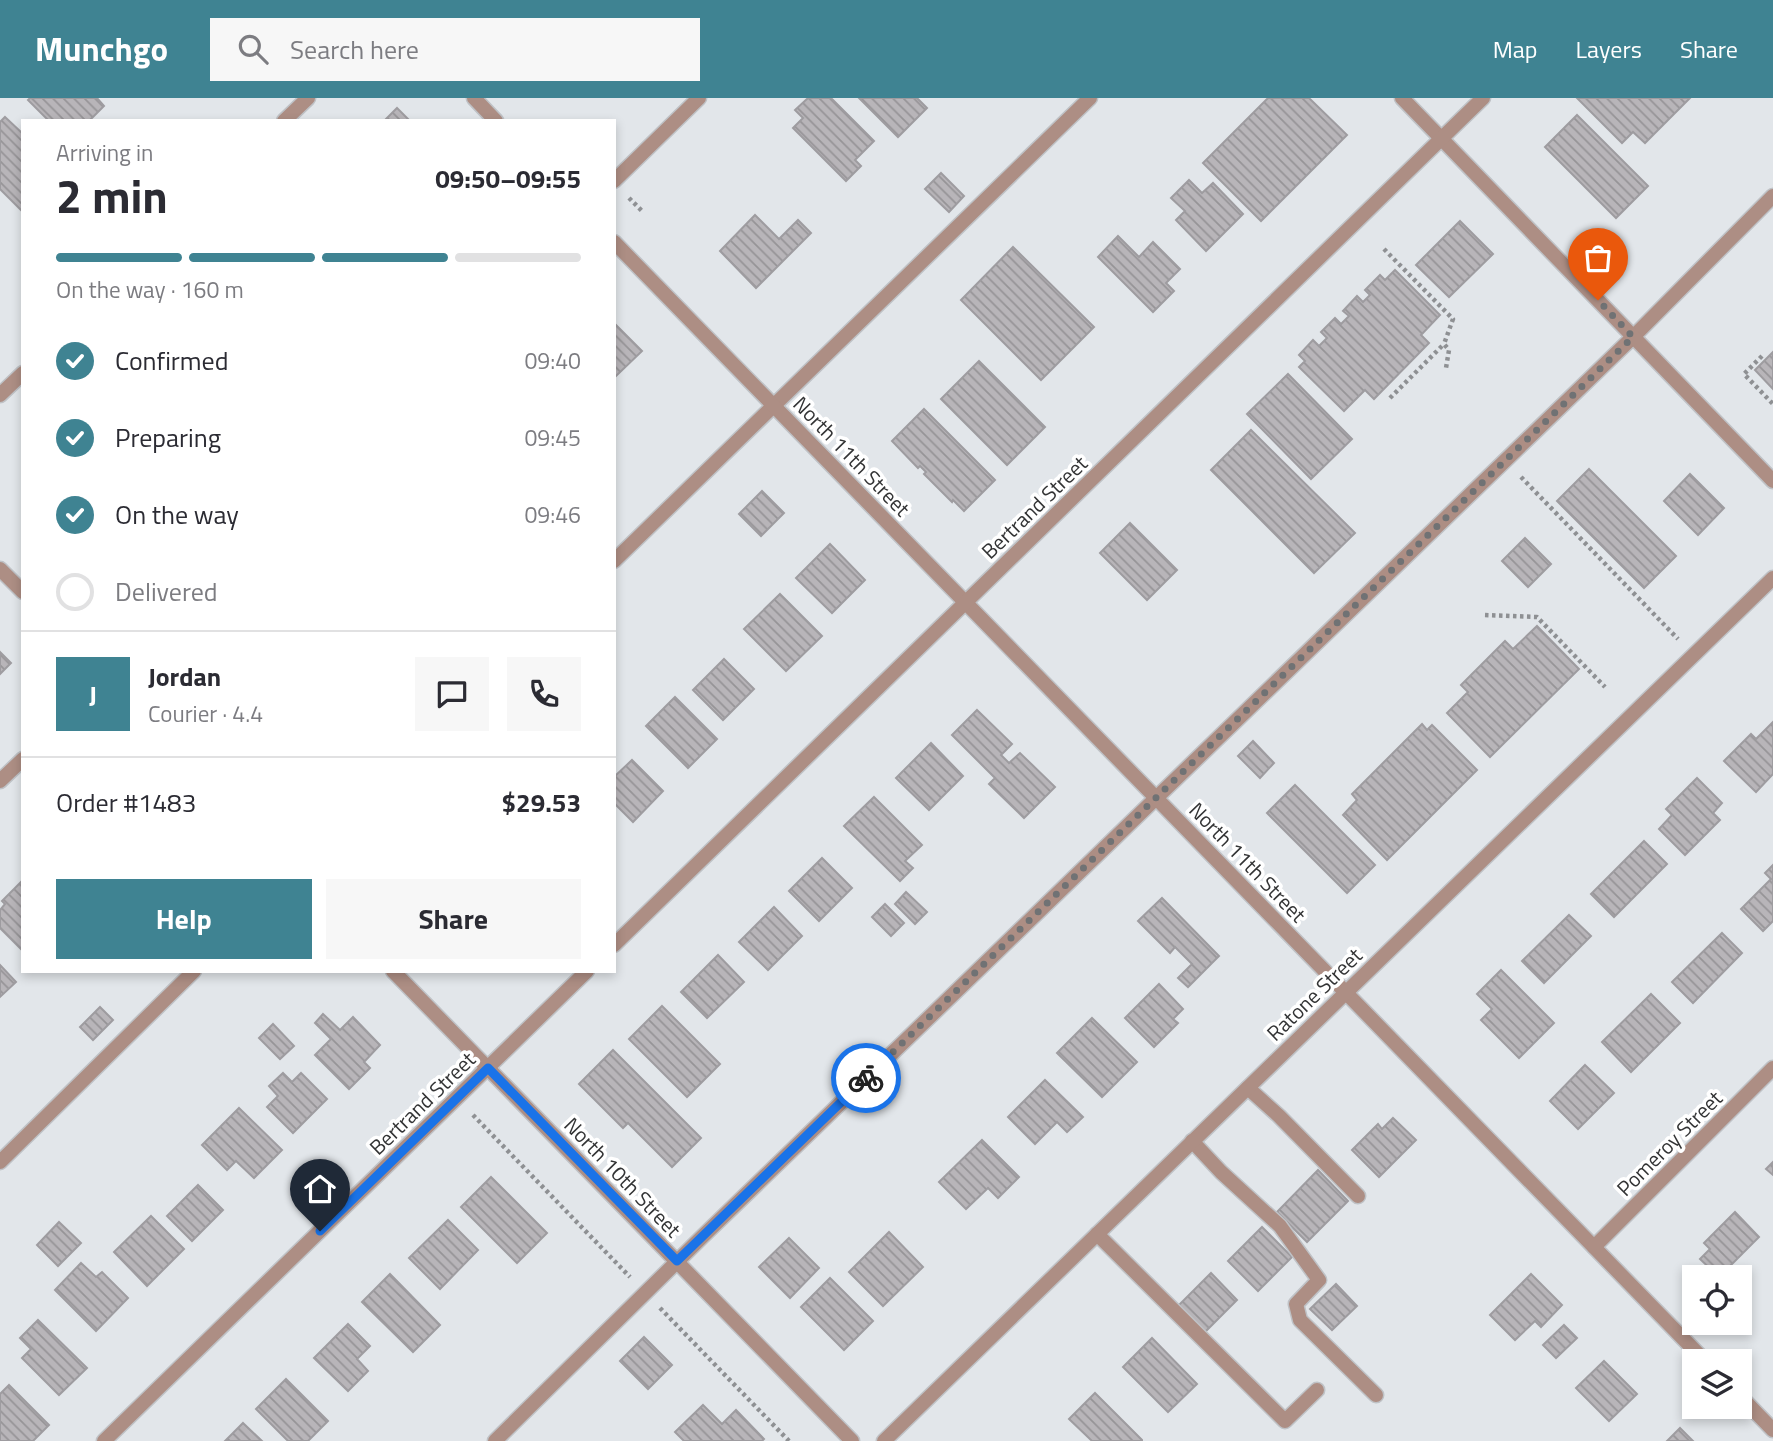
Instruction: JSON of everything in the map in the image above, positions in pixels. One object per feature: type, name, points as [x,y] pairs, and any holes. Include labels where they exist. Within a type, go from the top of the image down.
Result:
[{"type":"street","points":[[286,119],[308,98]]},
{"type":"street","points":[[474,98],[494,119]]},
{"type":"street","points":[[616,179],[699,98]]},
{"type":"street","points":[[616,559],[1090,98]]},
{"type":"street","points":[[1402,98],[1773,481]]},
{"type":"street","name":"Bertrand Street","points":[[616,943],[1483,98]]},
{"type":"street","points":[[495,1441],[677,1261],[1633,337],[1773,196]]},
{"type":"street","name":"North 11th Street","points":[[616,244],[1693,1349]]},
{"type":"street","points":[[0,395],[21,375]]},
{"type":"street","points":[[0,569],[21,591]]},
{"type":"street","name":"Ratone Street","points":[[884,1441],[1773,578]]},
{"type":"street","points":[[0,781],[21,761]]},
{"type":"street","points":[[0,1162],[192,973]]},
{"type":"street","name":"North 10th Street","points":[[395,973],[852,1441]]},
{"type":"street","name":"Bertrand Street","points":[[104,1441],[585,973]]},
{"type":"street","name":"Pomeroy Street","points":[[1594,1247],[1773,1068]]},
{"type":"street","points":[[1248,1087],[1358,1196]]},
{"type":"street","points":[[1192,1142],[1280,1226],[1319,1280],[1296,1304],[1300,1320],[1376,1395]]},
{"type":"street","points":[[1097,1234],[1285,1421],[1317,1390]]},
{"type":"street","points":[[1752,1408],[1773,1430]]},
{"type":"path","points":[[629,198],[642,212]]},
{"type":"path","points":[[1384,249],[1453,319],[1444,344],[1390,398]]},
{"type":"path","points":[[1444,344],[1449,350],[1446,368]]},
{"type":"path","points":[[1762,356],[1744,374],[1773,404]]},
{"type":"path","points":[[1505,460],[1693,656]]},
{"type":"path","points":[[1485,615],[1537,617],[1605,687]]},
{"type":"path","points":[[457,1098],[789,1441]]},
{"type":"building","points":[[97,98],[104,106],[91,119],[47,119],[28,100]]},
{"type":"building","points":[[808,98],[831,98],[874,141],[855,160],[861,166],[846,181],[793,128],[803,118],[795,110]]},
{"type":"building","points":[[859,98],[917,98],[927,108],[898,137]]},
{"type":"building","points":[[1268,98],[1309,98],[1347,135],[1261,221],[1203,163]]},
{"type":"building","points":[[1577,98],[1690,98],[1645,143],[1633,132],[1622,143]]},
{"type":"building","points":[[397,108],[408,119],[386,119]]},
{"type":"building","points":[[1577,115],[1648,186],[1616,218],[1545,147]]},
{"type":"building","points":[[5,117],[21,132],[21,210],[0,189],[0,122]]},
{"type":"building","points":[[941,173],[964,196],[949,212],[925,189]]},
{"type":"building","points":[[1189,180],[1202,193],[1213,183],[1243,214],[1206,251],[1176,220],[1185,211],[1171,198]]},
{"type":"building","points":[[755,215],[779,239],[798,220],[811,233],[756,288],[720,251]]},
{"type":"building","points":[[1460,221],[1493,254],[1449,297],[1416,265]]},
{"type":"building","points":[[1118,236],[1139,257],[1153,242],[1180,269],[1166,283],[1174,291],[1153,312],[1098,257]]},
{"type":"building","points":[[1013,247],[1094,327],[1041,380],[961,300]]},
{"type":"building","points":[[1395,270],[1440,315],[1421,335],[1429,343],[1374,399],[1365,390],[1344,411],[1299,367],[1305,361],[1299,355],[1313,340],[1319,346],[1327,338],[1321,332],[1335,318],[1341,324],[1349,316],[1343,311],[1357,296],[1363,302],[1370,295],[1365,290],[1380,275],[1385,280]]},
{"type":"building","points":[[616,325],[642,351],[616,376]]},
{"type":"building","points":[[1773,352],[1773,389],[1755,370]]},
{"type":"building","points":[[979,361],[1045,427],[1007,465],[941,399]]},
{"type":"building","points":[[1288,374],[1352,439],[1311,479],[1247,414]]},
{"type":"building","points":[[924,409],[995,480],[964,511],[892,441]]},
{"type":"building","points":[[1251,430],[1355,533],[1314,573],[1211,470]]},
{"type":"building","points":[[1589,469],[1676,556],[1644,588],[1557,501]]},
{"type":"building","points":[[1690,474],[1724,508],[1698,535],[1664,501]]},
{"type":"building","points":[[762,491],[784,513],[761,536],[739,514]]},
{"type":"building","points":[[1130,523],[1177,570],[1147,600],[1100,553]]},
{"type":"building","points":[[1525,538],[1551,564],[1528,587],[1502,561]]},
{"type":"building","points":[[830,544],[865,580],[832,613],[796,578]]},
{"type":"building","points":[[780,594],[822,636],[786,671],[744,629]]},
{"type":"building","points":[[1537,626],[1579,669],[1490,757],[1447,713],[1468,692],[1461,685],[1505,641],[1513,649]]},
{"type":"building","points":[[0,652],[11,663],[0,674]]},
{"type":"building","points":[[724,659],[754,689],[723,720],[693,690]]},
{"type":"building","points":[[675,697],[717,739],[688,768],[646,726]]},
{"type":"building","points":[[977,710],[1012,744],[1001,755],[1009,763],[1020,753],[1055,787],[1024,818],[989,784],[995,778],[952,735]]},
{"type":"building","points":[[1773,722],[1773,774],[1756,792],[1724,761],[1751,734],[1756,739]]},
{"type":"building","points":[[1422,724],[1427,730],[1432,725],[1477,770],[1387,860],[1343,815],[1357,800],[1352,794]]},
{"type":"building","points":[[1253,741],[1274,763],[1260,778],[1238,756]]},
{"type":"building","points":[[931,743],[963,776],[929,810],[896,778]]},
{"type":"building","points":[[632,760],[663,791],[633,822],[616,805],[616,775]]},
{"type":"building","points":[[1697,778],[1722,803],[1713,813],[1720,820],[1685,855],[1659,829],[1672,815],[1666,809]]},
{"type":"building","points":[[1295,785],[1375,865],[1347,893],[1267,813]]},
{"type":"building","points":[[874,797],[922,845],[905,861],[913,868],[900,881],[844,826]]},
{"type":"building","points":[[1644,841],[1667,864],[1614,917],[1591,894]]},
{"type":"building","points":[[822,858],[852,888],[819,921],[789,891]]},
{"type":"building","points":[[1773,865],[1773,921],[1763,931],[1741,909],[1771,879],[1765,873]]},
{"type":"building","points":[[21,882],[21,949],[0,928],[0,910],[5,904],[2,901]]},
{"type":"building","points":[[906,892],[927,912],[915,924],[895,904]]},
{"type":"building","points":[[1162,898],[1219,956],[1188,987],[1178,978],[1192,964],[1175,947],[1170,953],[1138,921]]},
{"type":"building","points":[[885,904],[904,923],[891,936],[872,917]]},
{"type":"building","points":[[774,907],[802,936],[768,970],[739,942]]},
{"type":"building","points":[[1569,915],[1591,936],[1544,983],[1522,961]]},
{"type":"building","points":[[1722,933],[1742,953],[1693,1003],[1672,982]]},
{"type":"building","points":[[718,955],[744,982],[707,1018],[681,992]]},
{"type":"building","points":[[0,965],[16,982],[0,997]]},
{"type":"building","points":[[1501,970],[1554,1023],[1519,1058],[1481,1020],[1492,1009],[1477,994]]},
{"type":"building","points":[[1159,984],[1183,1009],[1173,1019],[1178,1023],[1154,1047],[1125,1018]]},
{"type":"building","points":[[1651,994],[1680,1023],[1631,1072],[1602,1042]]},
{"type":"building","points":[[662,1006],[720,1064],[687,1097],[629,1039]]},
{"type":"building","points":[[100,1007],[113,1020],[93,1040],[80,1027]]},
{"type":"building","points":[[323,1014],[340,1030],[353,1017],[380,1045],[364,1062],[370,1068],[349,1089],[315,1055],[331,1039],[315,1023]]},
{"type":"building","points":[[1092,1018],[1137,1062],[1102,1097],[1057,1053]]},
{"type":"building","points":[[273,1024],[294,1046],[280,1059],[259,1038]]},
{"type":"building","points":[[613,1050],[701,1138],[672,1167],[628,1123],[623,1128],[579,1084]]},
{"type":"building","points":[[1585,1065],[1614,1093],[1578,1129],[1550,1101]]},
{"type":"building","points":[[283,1073],[292,1082],[301,1073],[327,1099],[293,1133],[267,1107],[278,1096],[269,1086]]},
{"type":"building","points":[[1045,1080],[1083,1117],[1067,1132],[1057,1122],[1035,1144],[1008,1117]]},
{"type":"building","points":[[239,1108],[282,1150],[254,1178],[236,1161],[227,1170],[202,1145]]},
{"type":"building","points":[[1393,1118],[1416,1140],[1379,1177],[1352,1150],[1378,1124],[1382,1129]]},
{"type":"building","points":[[982,1140],[1019,1177],[998,1198],[988,1188],[966,1209],[939,1182]]},
{"type":"building","points":[[1773,1162],[1773,1175],[1766,1169]]},
{"type":"building","points":[[1318,1170],[1348,1201],[1307,1242],[1277,1212]]},
{"type":"building","points":[[491,1177],[547,1233],[517,1263],[461,1207]]},
{"type":"building","points":[[198,1185],[223,1210],[192,1241],[167,1216]]},
{"type":"building","points":[[1735,1212],[1759,1237],[1731,1265],[1706,1265],[1700,1259],[1710,1249],[1704,1243]]},
{"type":"building","points":[[151,1216],[184,1249],[147,1286],[114,1252]]},
{"type":"building","points":[[448,1220],[478,1250],[440,1289],[409,1258]]},
{"type":"building","points":[[59,1222],[81,1243],[58,1266],[37,1245]]},
{"type":"building","points":[[1262,1227],[1292,1257],[1258,1291],[1228,1261]]},
{"type":"building","points":[[889,1232],[923,1267],[883,1306],[849,1272]]},
{"type":"building","points":[[789,1238],[819,1268],[790,1298],[759,1267]]},
{"type":"building","points":[[81,1263],[96,1277],[102,1272],[128,1298],[96,1331],[55,1290]]},
{"type":"building","points":[[1211,1273],[1237,1300],[1204,1333],[1177,1307]]},
{"type":"building","points":[[390,1274],[440,1325],[413,1352],[362,1302]]},
{"type":"building","points":[[1531,1274],[1562,1305],[1541,1327],[1535,1321],[1515,1340],[1490,1315]]},
{"type":"building","points":[[830,1278],[873,1321],[844,1350],[801,1307]]},
{"type":"building","points":[[1336,1284],[1357,1306],[1332,1330],[1310,1309]]},
{"type":"building","points":[[38,1320],[87,1368],[59,1395],[22,1358],[31,1349],[20,1338]]},
{"type":"building","points":[[348,1324],[370,1346],[357,1359],[368,1371],[348,1391],[314,1358]]},
{"type":"building","points":[[1564,1325],[1577,1338],[1556,1358],[1543,1345]]},
{"type":"building","points":[[644,1337],[672,1365],[648,1389],[620,1361]]},
{"type":"building","points":[[1152,1338],[1197,1384],[1168,1412],[1123,1367]]},
{"type":"building","points":[[1604,1361],[1637,1394],[1609,1421],[1576,1388]]},
{"type":"building","points":[[286,1379],[328,1421],[308,1441],[288,1441],[256,1409]]},
{"type":"building","points":[[9,1385],[49,1425],[33,1441],[0,1441],[0,1394]]},
{"type":"building","points":[[1095,1393],[1142,1441],[1092,1441],[1069,1419]]},
{"type":"building","points":[[703,1405],[722,1424],[736,1410],[764,1439],[684,1441],[675,1432]]},
{"type":"building","points":[[243,1423],[262,1441],[225,1441]]},
{"type":"building","points":[[1680,1428],[1693,1441],[1667,1441]]},
{"type":"way so far","points":[[866,1078],[1633,337],[1598,300]]},
{"type":"route","points":[[320,1231],[488,1068],[677,1261],[866,1078]]}]
